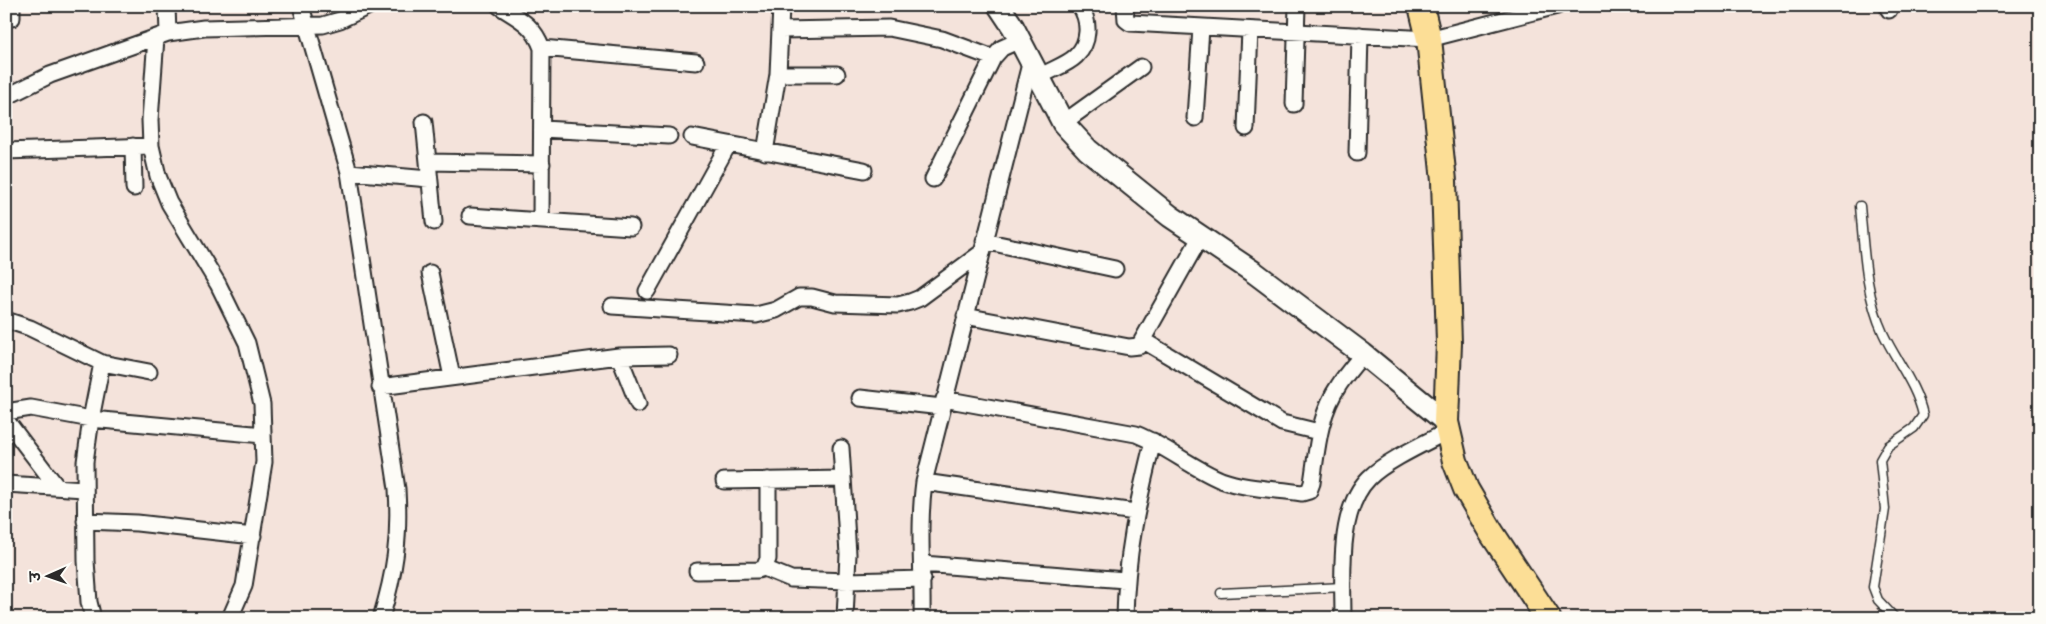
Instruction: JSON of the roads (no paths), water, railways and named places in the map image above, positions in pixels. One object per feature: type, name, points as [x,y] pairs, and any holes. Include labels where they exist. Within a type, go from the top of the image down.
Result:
[{"type":"main road","points":[[998,6],[1020,40],[1063,123],[1088,150],[1170,216],[1256,272],[1363,354],[1447,426]]},
{"type":"main road","points":[[1421,6],[1429,39],[1444,181],[1449,343],[1447,426],[1454,461],[1466,489],[1490,532],[1548,618]]},
{"type":"street","points":[[167,6],[150,120],[151,146],[158,176],[169,203],[218,284],[247,343],[262,404],[264,462],[253,536],[244,586],[230,618]]},
{"type":"street","points":[[301,6],[316,26],[349,172],[398,513],[395,569],[381,618]]},
{"type":"street","points":[[6,97],[50,75],[162,36],[204,28],[316,26],[340,20],[369,6]]},
{"type":"street","points":[[499,6],[528,24],[537,34],[542,48],[541,221]]},
{"type":"street","points":[[765,152],[778,74],[781,6]]},
{"type":"street","points":[[922,618],[921,524],[924,482],[965,316],[1035,68],[1076,56],[1082,48],[1088,32],[1085,13],[1080,6]]},
{"type":"street","points":[[1125,6],[1126,20],[1130,23],[1429,39],[1510,12],[1557,6]]},
{"type":"street","points":[[1294,104],[1297,6]]},
{"type":"street","points":[[781,30],[889,28],[942,39],[993,58]]},
{"type":"street","points":[[1195,118],[1201,28]]},
{"type":"street","points":[[1246,128],[1250,30]]},
{"type":"street","points":[[1357,153],[1360,35]]},
{"type":"street","points":[[933,179],[993,58],[1002,48],[1020,40]]},
{"type":"street","points":[[542,48],[696,62]]},
{"type":"street","points":[[1063,123],[1140,67]]},
{"type":"street","points":[[778,74],[837,74]]},
{"type":"street","points":[[424,122],[434,222]]},
{"type":"street","points":[[542,129],[669,136]]},
{"type":"street","points":[[692,137],[864,170]]},
{"type":"street","points":[[647,291],[728,145]]},
{"type":"street","points":[[133,146],[134,188]]},
{"type":"street","points":[[6,152],[151,146]]},
{"type":"street","points":[[428,162],[542,164]]},
{"type":"street","points":[[349,172],[429,179]]},
{"type":"street","points":[[470,216],[631,227]]},
{"type":"street","points":[[965,316],[1129,347],[1139,346],[1144,341],[1201,236]]},
{"type":"street","points":[[612,306],[756,316],[771,312],[799,297],[812,297],[835,302],[898,304],[920,298],[983,247],[1115,269]]},
{"type":"street","points":[[430,273],[452,378]]},
{"type":"street","points":[[6,320],[30,328],[102,363],[149,372]]},
{"type":"street","points":[[1144,341],[1282,423],[1319,432]]},
{"type":"street","points":[[860,398],[943,403],[1136,434],[1153,441],[1220,479],[1237,484],[1302,493],[1309,491],[1312,483],[1319,432],[1332,396],[1363,354]]},
{"type":"street","points":[[380,387],[619,356],[669,355]]},
{"type":"street","points":[[619,356],[638,404]]},
{"type":"street","points":[[93,618],[88,602],[84,489],[91,419],[102,363]]},
{"type":"street","points":[[6,412],[31,408],[91,419],[263,435]]},
{"type":"street","points":[[6,420],[57,487]]},
{"type":"street","points":[[1343,618],[1346,529],[1356,498],[1368,478],[1447,426]]},
{"type":"street","points":[[1125,618],[1126,580],[1135,512],[1153,441]]},
{"type":"street","points":[[841,448],[848,581],[845,618]]},
{"type":"street","points":[[724,481],[843,478]]},
{"type":"street","points":[[764,568],[768,559],[768,480]]},
{"type":"street","points":[[924,482],[1135,512]]},
{"type":"street","points":[[6,484],[84,489]]},
{"type":"street","points":[[85,520],[137,523],[253,536]]},
{"type":"street","points":[[697,571],[758,570],[764,568],[791,580],[848,581],[923,571],[1126,580]]},
{"type":"lane","points":[[1860,206],[1866,266],[1875,311],[1883,333],[1918,395],[1923,415],[1914,428],[1888,446],[1880,460],[1885,509],[1873,587],[1878,600],[1895,618]]},
{"type":"lane","points":[[1221,593],[1343,587]]}]
